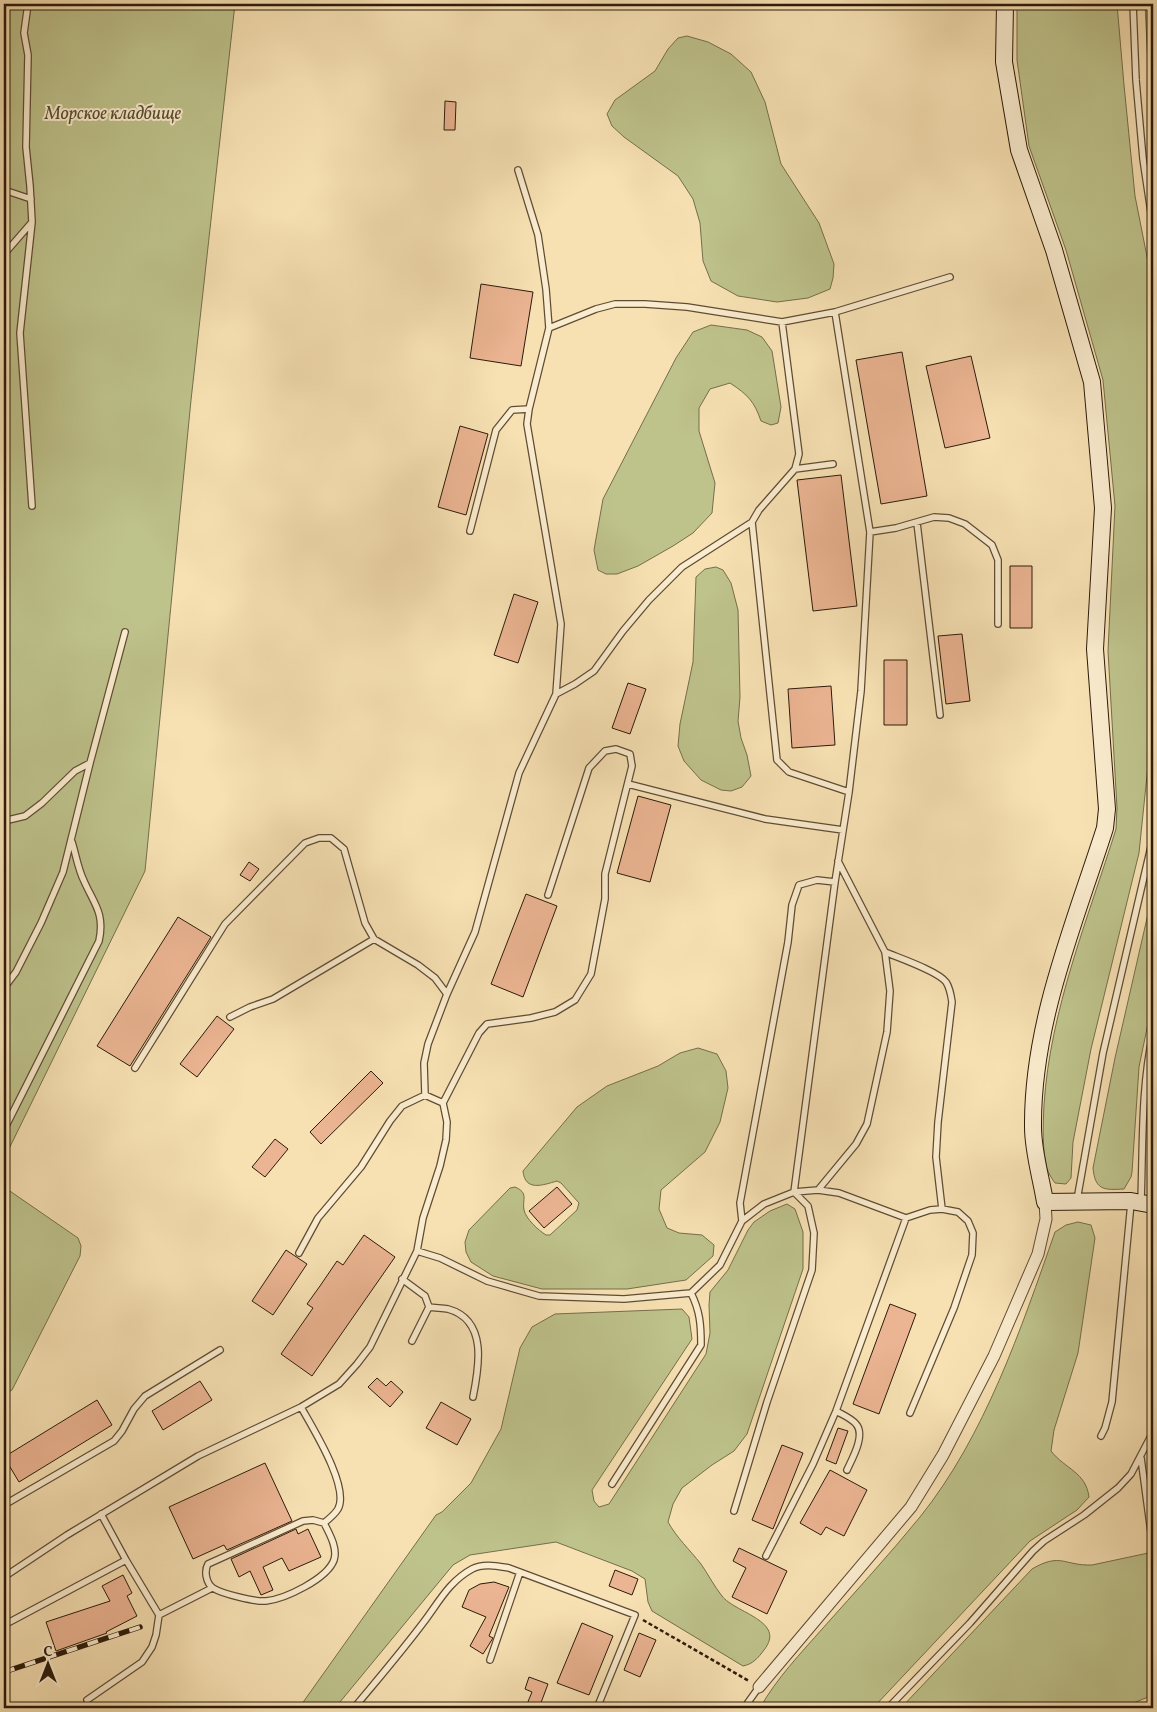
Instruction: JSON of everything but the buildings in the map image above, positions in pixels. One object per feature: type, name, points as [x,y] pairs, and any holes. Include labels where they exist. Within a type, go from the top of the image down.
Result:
[{"type":"main road","points":[[1005,4],[1004,62],[1019,150],[1054,250],[1092,382],[1104,508],[1095,650],[1107,809],[1105,828],[1057,977],[1044,1025],[1035,1074],[1033,1128],[1037,1165],[1046,1202],[1142,1203]]},
{"type":"street","points":[[758,1687],[911,1507],[943,1455],[994,1356],[1038,1254],[1046,1219],[1046,1202]]},
{"type":"lane","points":[[28,4],[24,33],[28,54],[26,147],[32,222],[20,333],[32,506]]},
{"type":"lane","points":[[1133,4],[1136,80],[1143,158],[1153,226]]},
{"type":"lane","points":[[425,1094],[424,1063],[428,1044],[446,994],[474,932],[519,773],[556,694],[561,624],[527,424],[549,328],[546,288],[538,235],[518,170]]},
{"type":"lane","points":[[4,190],[31,199]]},
{"type":"lane","points":[[4,257],[6,252],[32,222]]},
{"type":"lane","points":[[549,328],[596,309],[615,304],[687,307],[782,322],[835,312],[950,277]]},
{"type":"lane","points":[[794,1192],[861,691],[870,532],[835,312]]},
{"type":"lane","points":[[556,694],[594,671],[623,631],[649,600],[682,567],[752,522],[759,510],[795,469],[799,454],[782,322]]},
{"type":"lane","points":[[470,531],[496,430],[512,410],[529,409]]},
{"type":"lane","points":[[795,469],[833,464]]},
{"type":"lane","points":[[870,532],[917,523],[934,517],[949,518],[965,524],[992,546],[998,560],[998,624]]},
{"type":"lane","points":[[752,522],[777,760],[789,772],[849,792]]},
{"type":"lane","points":[[917,523],[940,715]]},
{"type":"lane","points":[[4,988],[16,972],[64,872],[90,763],[125,632]]},
{"type":"lane","points":[[4,1577],[67,1535],[198,1456],[301,1408],[339,1384],[370,1347],[417,1250],[423,1218],[440,1166],[446,1140],[447,1122],[444,1104],[479,1033],[487,1024],[530,1018],[554,1012],[575,1000],[591,974],[604,899],[604,874],[632,766],[630,754],[616,749],[604,751],[589,768],[548,895]]},
{"type":"lane","points":[[4,821],[25,816],[42,803],[75,771],[90,763]]},
{"type":"lane","points":[[628,784],[765,819],[843,830]]},
{"type":"lane","points":[[135,1068],[225,924],[305,843],[319,838],[331,838],[344,849],[365,923],[374,939],[418,965],[435,978],[446,994]]},
{"type":"lane","points":[[1076,1201],[1103,1053],[1153,838]]},
{"type":"lane","points":[[4,1130],[100,935],[101,918],[98,907],[83,880],[72,840]]},
{"type":"lane","points":[[818,1190],[856,1144],[867,1124],[887,1032],[890,991],[885,952],[838,861]]},
{"type":"lane","points":[[742,1221],[740,1202],[788,942],[792,905],[799,885],[817,880],[835,882]]},
{"type":"lane","points":[[230,1018],[250,1007],[274,999],[374,939]]},
{"type":"lane","points":[[885,952],[936,974],[946,982],[951,993],[952,1002],[936,1157],[942,1209]]},
{"type":"lane","points":[[1101,1436],[1112,1402],[1119,1316],[1142,1203],[1144,1092],[1147,1061],[1153,1033]]},
{"type":"lane","points":[[425,1094],[444,1104]]},
{"type":"lane","points":[[299,1253],[318,1218],[361,1167],[390,1121],[402,1106],[425,1094]]},
{"type":"lane","points":[[417,1250],[440,1258],[487,1282],[539,1296],[624,1299],[690,1293],[720,1265],[742,1221],[764,1204],[794,1192],[818,1190],[839,1193],[906,1218],[930,1210],[942,1209],[958,1212],[968,1221],[973,1233],[972,1254],[954,1308],[910,1413]]},
{"type":"lane","points":[[734,1511],[767,1402],[812,1270],[814,1233],[808,1206],[794,1192]]},
{"type":"lane","points":[[766,1556],[813,1464],[836,1410],[906,1218]]},
{"type":"lane","points":[[402,1279],[425,1296],[429,1307],[412,1341]]},
{"type":"lane","points":[[612,1484],[701,1345],[698,1306],[690,1293]]},
{"type":"lane","points":[[429,1307],[448,1309],[461,1315],[472,1326],[479,1345],[478,1370],[473,1397]]},
{"type":"lane","points":[[4,1505],[114,1441],[134,1409],[145,1396],[220,1350]]},
{"type":"lane","points":[[301,1408],[327,1454],[338,1486],[340,1499],[338,1508],[324,1523]]},
{"type":"lane","points":[[836,1410],[859,1427],[858,1446],[847,1470]]},
{"type":"lane","points":[[888,1708],[970,1623],[1033,1551],[1084,1516],[1132,1474],[1153,1432]]},
{"type":"lane","points":[[1141,1458],[1152,1540]]},
{"type":"lane","points":[[87,1700],[142,1662],[154,1641],[160,1615],[126,1560],[101,1514]]},
{"type":"lane","points":[[212,1588],[206,1573],[208,1564],[307,1520],[324,1523]]},
{"type":"lane","points":[[160,1615],[212,1588],[240,1598],[265,1602],[295,1593],[330,1567],[334,1560],[335,1551],[324,1523]]},
{"type":"lane","points":[[4,1625],[126,1560]]},
{"type":"lane","points":[[354,1708],[426,1619],[447,1588],[474,1568],[490,1566],[509,1568],[635,1616],[596,1708]]},
{"type":"lane","points":[[490,1660],[520,1572]]},
{"type":"lane","points":[[744,1708],[758,1687]]},
{"type":"path","points":[[635,1616],[758,1687]]},
{"type":"green space","name":"Морское кладбище","points":[[4,4],[235,4],[191,400],[145,871],[4,1159]]},
{"type":"green space","points":[[1017,4],[1117,4],[1135,196],[1153,287],[1153,717],[1139,853],[1091,1049],[1073,1142],[1071,1178],[1066,1184],[1055,1183],[1047,1169],[1043,1129],[1044,1105],[1054,1034],[1062,1000],[1082,931],[1116,829],[1117,808],[1108,651],[1115,506],[1103,380],[1066,250],[1029,146],[1017,60]]},
{"type":"green space","points":[[1145,4],[1153,4],[1153,131],[1150,107]]},
{"type":"green space","points":[[687,36],[708,42],[731,54],[751,72],[765,102],[781,164],[819,223],[834,264],[830,289],[808,298],[777,302],[738,296],[711,281],[703,261],[700,223],[693,199],[678,176],[624,137],[612,126],[607,114],[615,100],[655,71],[668,49],[678,38]]},
{"type":"green space","points":[[711,325],[747,330],[762,337],[772,351],[781,407],[778,423],[771,425],[761,421],[750,399],[730,383],[710,389],[699,408],[699,431],[715,483],[712,513],[693,533],[673,546],[638,566],[617,574],[606,574],[598,570],[594,550],[603,499],[676,358],[693,332]]},
{"type":"green space","points":[[716,567],[723,570],[731,583],[738,610],[740,697],[738,721],[751,776],[742,787],[731,791],[721,790],[701,780],[684,761],[678,746],[680,724],[693,662],[696,577],[705,569]]},
{"type":"green space","points":[[1153,892],[1153,999],[1139,1067],[1132,1172],[1124,1189],[1106,1189],[1096,1181],[1093,1168],[1115,1058]]},
{"type":"green space","points":[[698,1048],[717,1054],[726,1071],[728,1088],[720,1122],[705,1152],[661,1190],[659,1209],[667,1228],[679,1233],[702,1235],[714,1245],[713,1256],[686,1280],[627,1289],[542,1289],[493,1276],[471,1262],[466,1252],[465,1242],[469,1230],[510,1188],[515,1187],[522,1192],[524,1210],[527,1217],[546,1235],[550,1235],[577,1210],[579,1203],[561,1183],[557,1181],[541,1185],[531,1184],[524,1178],[523,1171],[577,1107],[607,1086],[658,1066],[680,1053]]},
{"type":"green space","points":[[4,1187],[78,1238],[81,1246],[80,1256],[12,1390],[4,1395]]},
{"type":"green space","points":[[787,1204],[795,1209],[803,1232],[803,1269],[747,1434],[734,1451],[682,1488],[673,1504],[668,1522],[701,1564],[722,1596],[728,1602],[756,1618],[769,1632],[769,1640],[757,1658],[750,1664],[743,1666],[652,1611],[648,1602],[645,1579],[632,1571],[556,1542],[470,1555],[453,1565],[335,1708],[299,1708],[436,1515],[442,1512],[471,1483],[501,1429],[520,1348],[532,1327],[555,1314],[682,1309],[689,1317],[692,1339],[592,1490],[594,1501],[599,1507],[609,1504],[706,1354],[710,1333],[710,1292],[728,1270],[754,1222],[770,1211]]},
{"type":"green space","points":[[1078,1222],[1091,1225],[1095,1238],[1078,1353],[1054,1430],[1051,1451],[1084,1482],[1089,1497],[1077,1510],[1030,1541],[873,1708],[760,1708],[789,1666],[920,1517],[943,1485],[964,1452],[999,1380],[1029,1306],[1055,1232],[1066,1225]]},
{"type":"green space","points":[[1153,1552],[1153,1695],[1121,1708],[901,1708],[1032,1569],[1050,1561],[1092,1565]]},
{"type":"railway","points":[[4,1672],[140,1627]]}]
